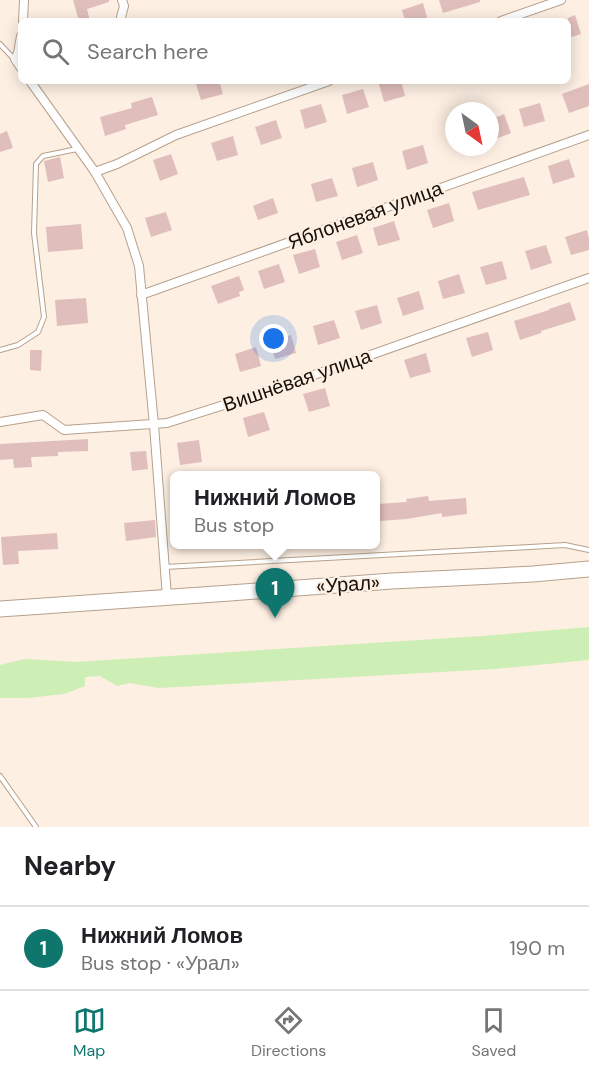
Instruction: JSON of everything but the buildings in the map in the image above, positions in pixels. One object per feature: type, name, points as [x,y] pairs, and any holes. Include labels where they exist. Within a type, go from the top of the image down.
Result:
[{"type":"highway","name":"«Урал»","points":[[0,609],[587,569]]},
{"type":"street","points":[[23,18],[24,0]]},
{"type":"street","points":[[121,18],[124,6],[122,0]]},
{"type":"street","points":[[510,18],[561,0]]},
{"type":"street","points":[[32,84],[95,172],[127,228],[139,267],[167,597]]},
{"type":"street","points":[[95,172],[117,164],[176,135],[320,84]]},
{"type":"street","name":"Яблоневая улица","points":[[141,295],[589,135]]},
{"type":"street","name":"Вишнёвая улица","points":[[0,422],[43,415],[64,429],[166,423],[274,389],[589,278]]},
{"type":"lane","points":[[0,44],[18,55]]},
{"type":"lane","points":[[0,350],[18,345],[38,332],[44,317],[34,233],[36,164],[43,156],[78,148]]},
{"type":"lane","points":[[165,567],[565,545],[589,550]]},
{"type":"lane","points":[[0,776],[36,827]]},
{"type":"green space","points":[[589,627],[589,660],[494,669],[159,688],[130,683],[117,686],[100,676],[85,677],[85,686],[64,694],[0,698],[0,665],[25,659],[76,662]]},
{"type":"place","name":"Нижний Ломов","points":[[275,618]]}]
